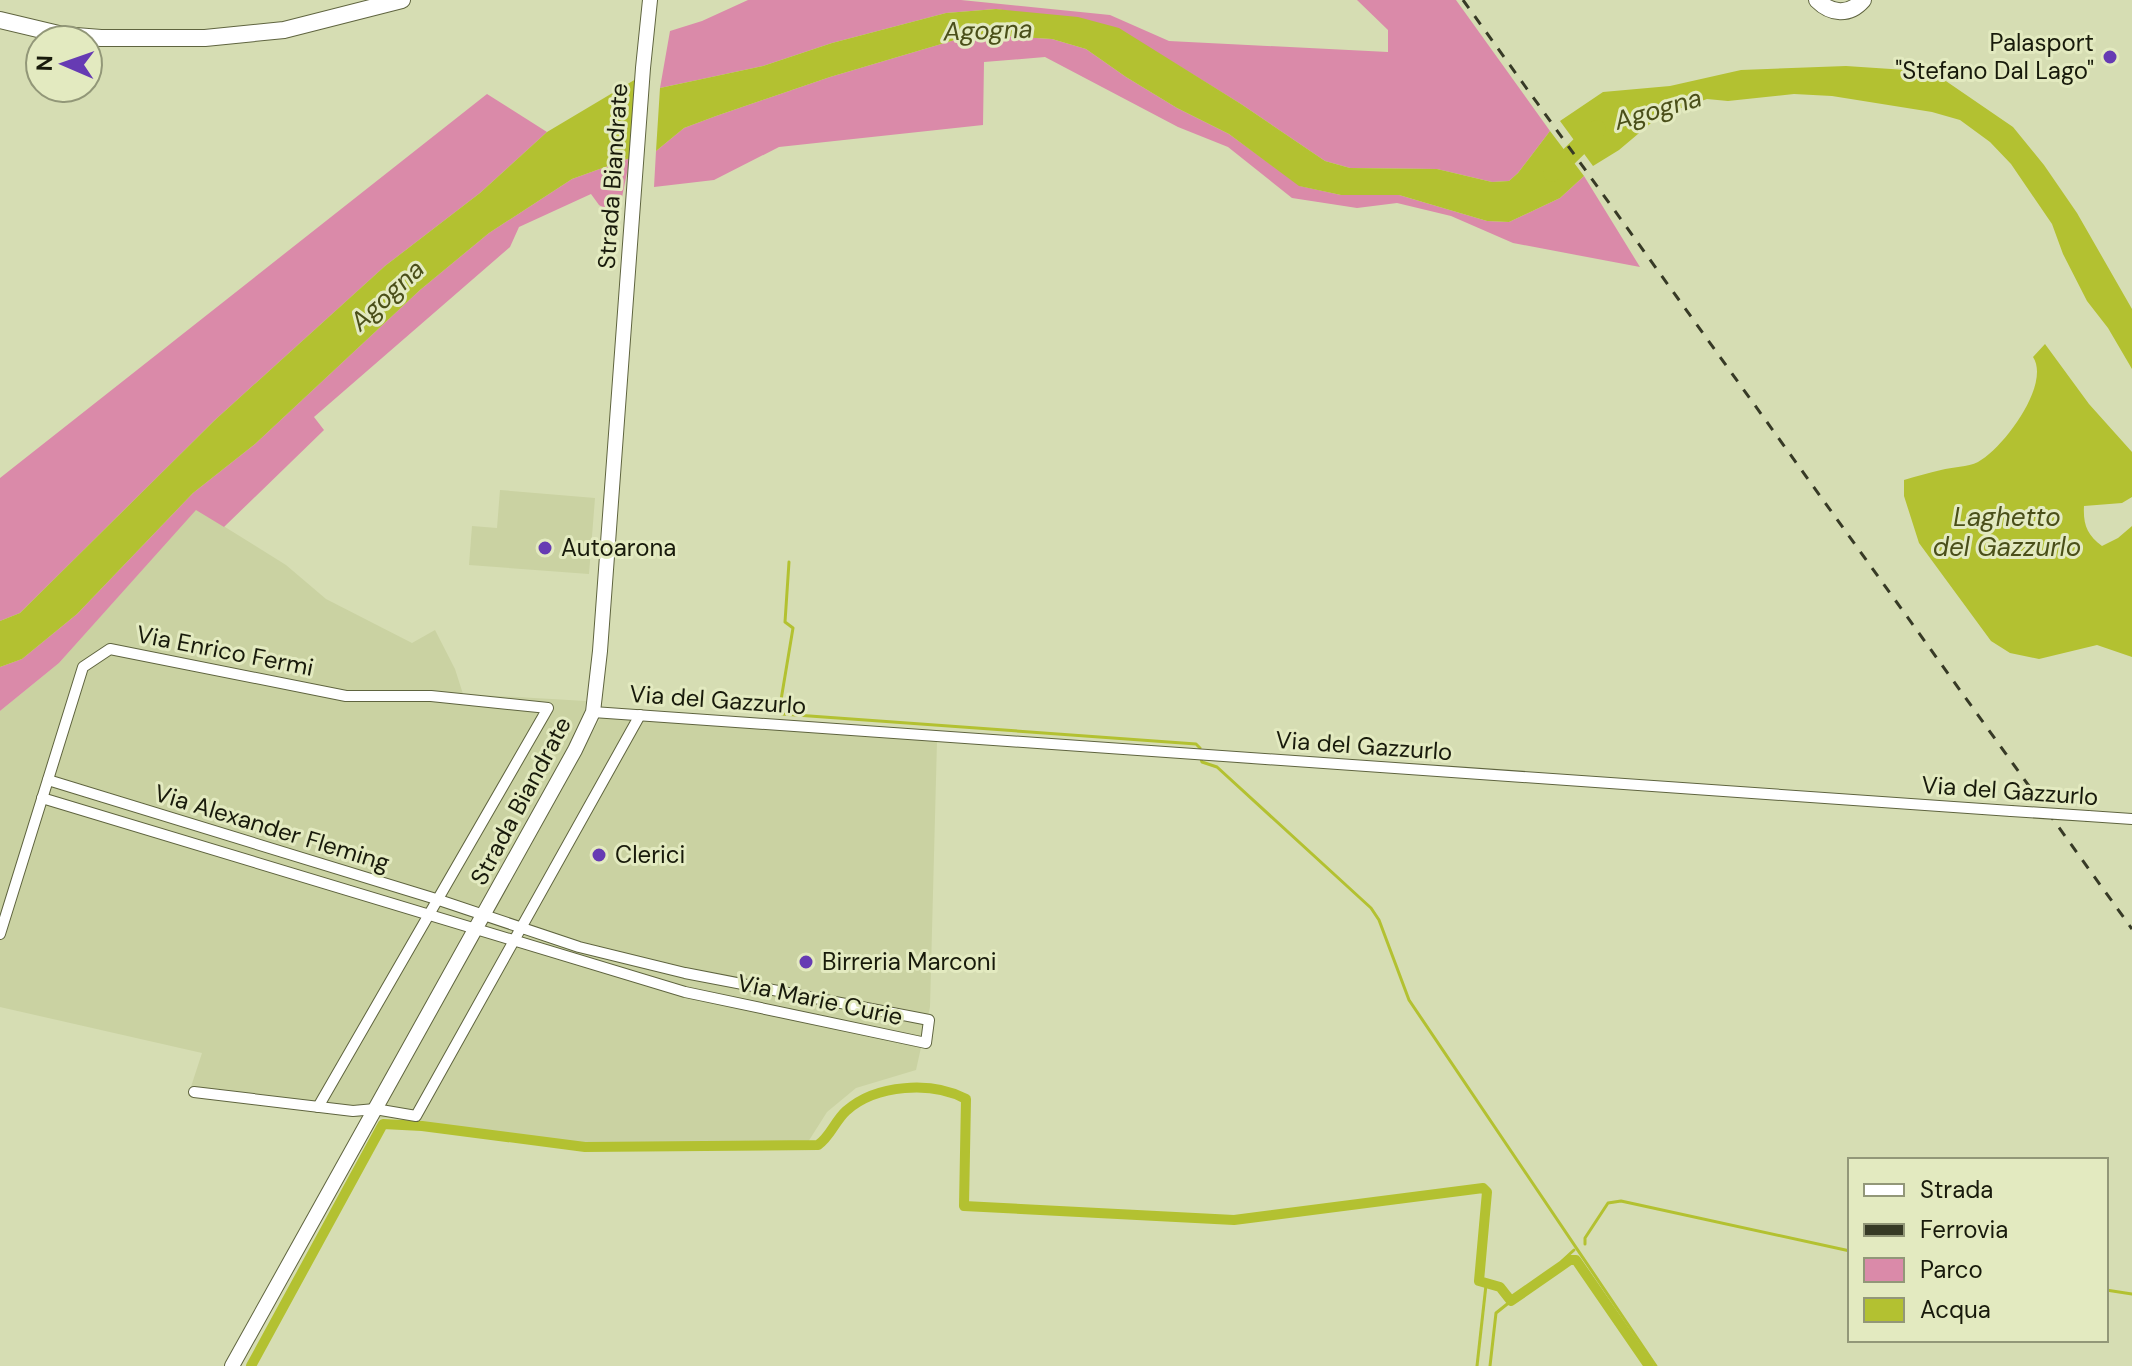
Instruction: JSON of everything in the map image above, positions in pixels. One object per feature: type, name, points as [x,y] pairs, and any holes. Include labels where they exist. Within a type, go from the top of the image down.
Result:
[{"type":"main road","points":[[0,20],[63,35],[205,38],[284,30],[402,0]]},
{"type":"main road","name":"Strada Biandrate","points":[[232,1366],[485,914],[593,712],[612,505],[650,0]]},
{"type":"main road","points":[[1817,0],[1832,11],[1841,12],[1850,10],[1863,0]]},
{"type":"street","name":"Via Enrico Fermi","points":[[0,934],[83,667],[110,649],[346,696],[431,696],[548,708],[436,899]]},
{"type":"street","name":"Via del Gazzurlo","points":[[593,712],[2132,819]]},
{"type":"street","points":[[194,1092],[353,1111],[375,1109],[416,1116],[640,715]]},
{"type":"street","name":"Via Alexander Fleming","points":[[48,780],[485,914]]},
{"type":"street","name":"Via Alexander Fleming","points":[[42,798],[476,930]]},
{"type":"street","points":[[318,1107],[436,899]]},
{"type":"street","name":"Via Marie Curie","points":[[476,930],[685,992],[926,1043],[929,1020],[685,973],[579,947],[485,914]]},
{"type":"shaded area","points":[[500,490],[595,498],[589,574],[469,565],[472,526],[497,528]]},
{"type":"shaded area","points":[[196,509],[286,565],[326,599],[412,643],[435,630],[455,669],[463,694],[586,701],[584,715],[568,750],[363,1118],[188,1096],[202,1053],[0,1007],[0,711],[59,663]]},
{"type":"shaded area","points":[[601,717],[937,741],[930,1007],[916,1070],[856,1088],[827,1112],[808,1142],[586,1143],[388,1118],[375,1119]]},
{"type":"green space","points":[[748,0],[961,0],[1110,15],[1169,41],[1388,52],[1388,30],[1357,0],[1456,0],[1550,131],[1509,181],[1492,182],[1437,169],[1350,168],[1325,161],[1241,104],[1119,29],[996,9],[946,13],[832,43],[763,66],[660,88],[670,31],[702,21]]},
{"type":"green space","points":[[975,34],[1052,39],[1086,49],[1177,108],[1229,134],[1300,186],[1341,195],[1399,195],[1487,221],[1509,222],[1560,198],[1584,176],[1640,267],[1513,243],[1451,216],[1397,203],[1357,208],[1292,198],[1228,147],[1178,127],[1045,57],[984,62],[983,125],[779,147],[714,180],[654,187],[656,151],[684,128],[830,77]]},
{"type":"green space","points":[[487,94],[547,132],[480,193],[385,266],[215,420],[20,613],[0,621],[0,478]]},
{"type":"green space","points":[[630,158],[621,202],[607,210],[591,194],[519,227],[510,247],[314,417],[324,430],[224,527],[196,510],[59,663],[0,711],[0,667],[22,659],[77,614],[193,493],[255,444],[420,290],[489,233],[572,179]]},
{"type":"water","points":[[996,9],[1078,17],[1119,28],[1325,161],[1350,168],[1437,169],[1492,182],[1509,181],[1550,131],[1584,176],[1560,198],[1509,222],[1487,221],[1399,195],[1341,195],[1299,186],[1229,134],[1177,108],[1086,49],[1052,39],[975,34],[830,77],[716,116],[684,128],[656,151],[660,88],[763,66],[832,43],[946,13]]},
{"type":"water","points":[[1846,66],[1906,70],[1940,77],[2013,127],[2077,213],[2132,309],[2132,369],[2108,328],[2087,301],[2063,254],[2052,224],[2011,164],[1990,142],[1960,120],[1932,112],[1832,96],[1794,94],[1728,101],[1707,99],[1651,123],[1619,150],[1593,166],[1560,121],[1603,92],[1670,86],[1741,70]]},
{"type":"water","points":[[636,79],[630,158],[572,179],[489,233],[420,290],[255,444],[193,493],[77,614],[22,659],[0,667],[0,621],[20,613],[215,420],[385,266],[480,193],[547,132]]},
{"type":"water","name":"Laghetto del Gazzurlo","points":[[2045,344],[2089,404],[2132,452],[2132,497],[2122,503],[2084,506],[2084,512],[2089,533],[2102,546],[2132,526],[2132,657],[2097,645],[2039,659],[2010,653],[1991,641],[1919,543],[1904,496],[1904,480],[1974,464],[1989,455],[2022,414],[2036,383],[2037,369],[2033,357]]},
{"type":"waterway","name":"Agogna","points":[[1552,173],[1597,129]]},
{"type":"waterway","points":[[789,562],[785,622],[793,628],[781,700],[782,714],[1196,744],[1200,748]]},
{"type":"waterway","points":[[1201,759],[1217,767],[1371,908],[1379,920],[1409,1000],[1656,1366]]},
{"type":"waterway","points":[[251,1366],[383,1124],[422,1126],[585,1147],[818,1145],[842,1115],[858,1102],[904,1088],[937,1089],[966,1099],[964,1206],[1234,1220],[1483,1188],[1487,1192],[1479,1281],[1500,1287],[1511,1301],[1570,1260],[1576,1260],[1649,1366]]},
{"type":"waterway","points":[[1585,1244],[1585,1238],[1608,1203],[1621,1201],[1848,1251]]},
{"type":"waterway","points":[[1562,1266],[1562,1261],[1574,1250]]},
{"type":"waterway","points":[[1477,1366],[1486,1285]]},
{"type":"waterway","points":[[2108,1290],[2132,1294]]},
{"type":"waterway","points":[[1490,1366],[1496,1313],[1511,1301]]},
{"type":"railway","points":[[1463,0],[2132,929]]},
{"type":"place","name":"Palasport \"Stefano Dal Lago\"","points":[[2110,57]]},
{"type":"place","name":"Autoarona","points":[[545,548]]},
{"type":"place","name":"Clerici","points":[[599,855]]},
{"type":"place","name":"Birreria Marconi","points":[[806,962]]}]
